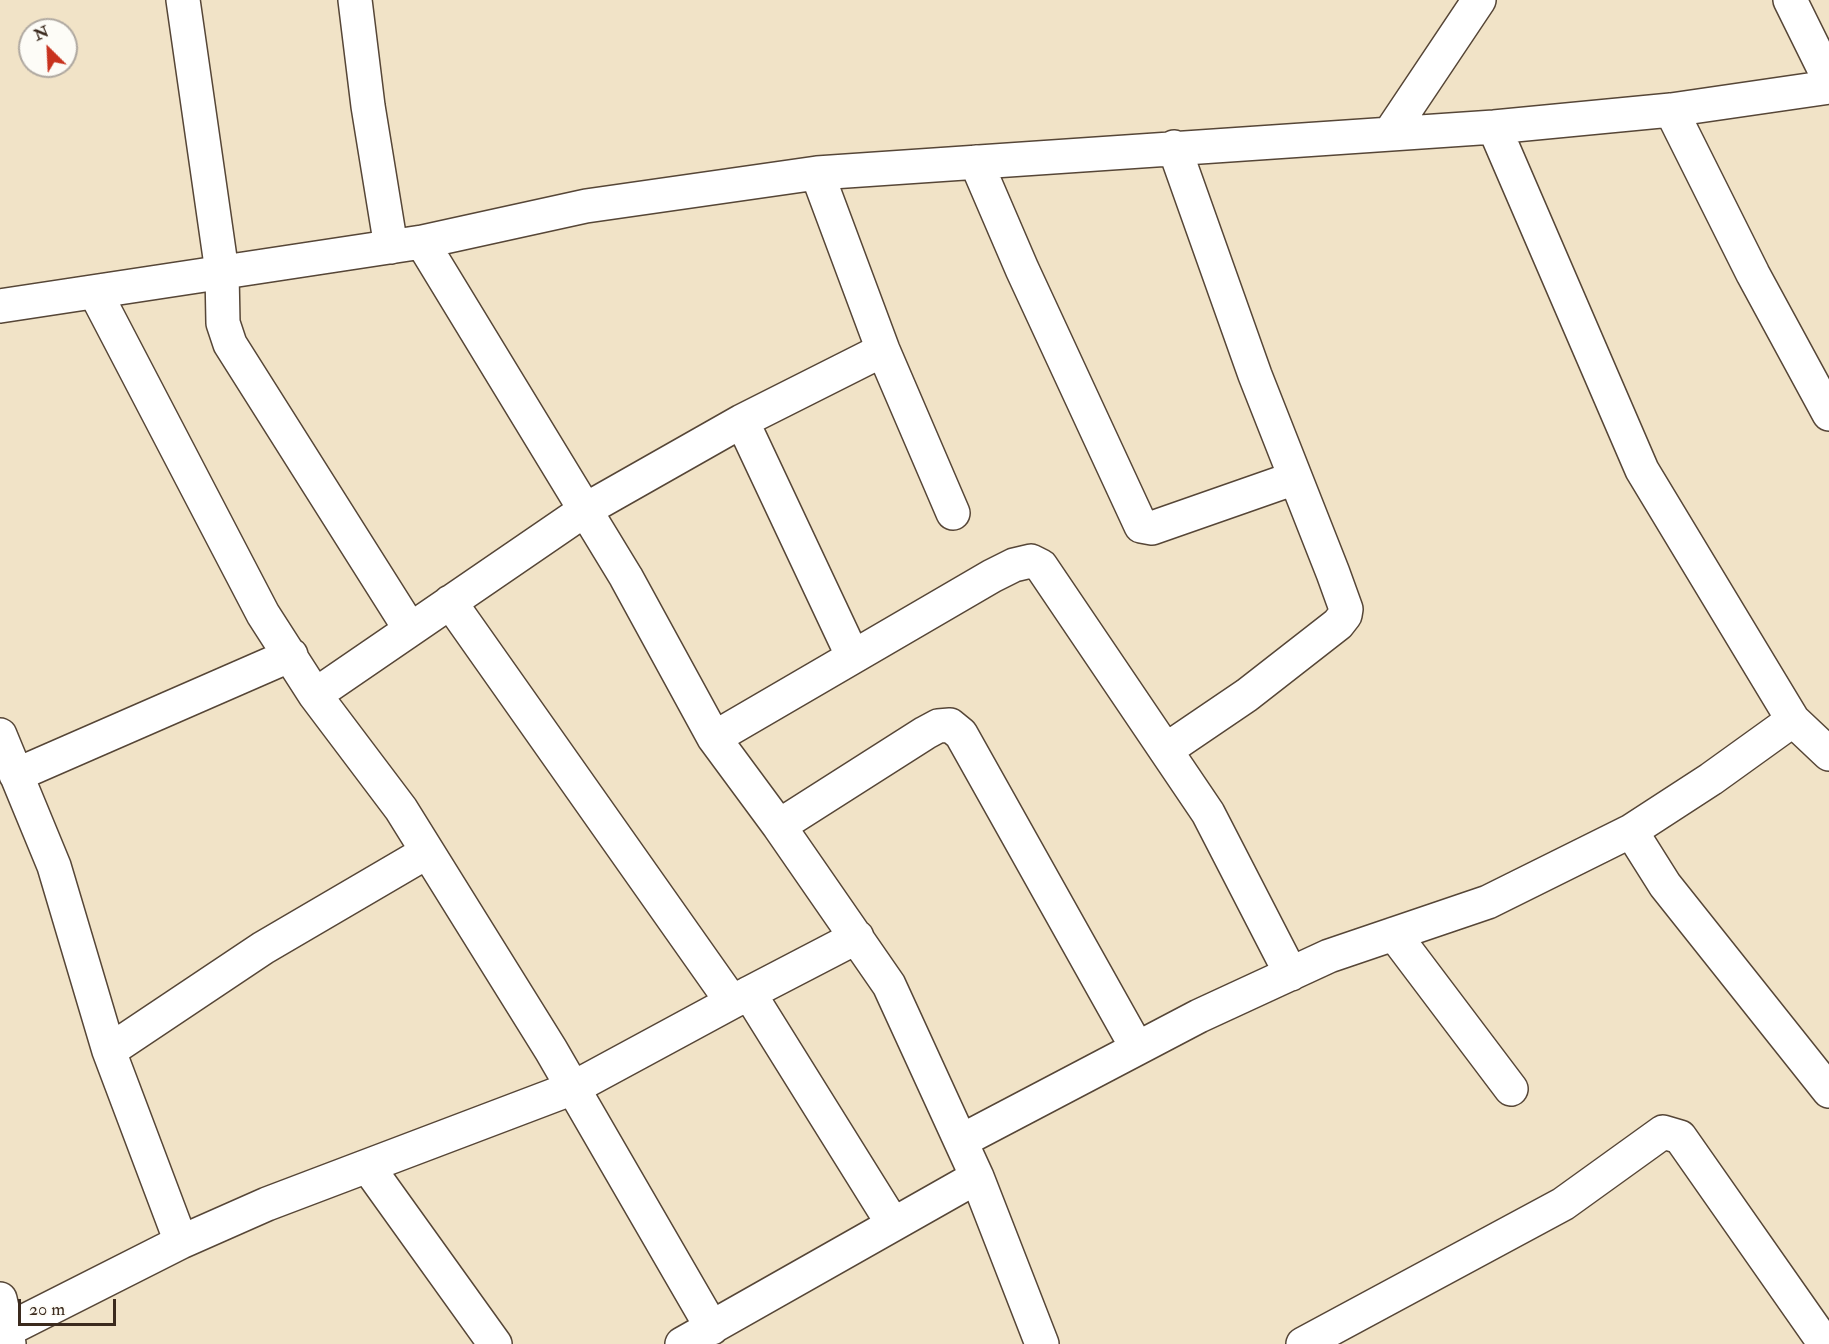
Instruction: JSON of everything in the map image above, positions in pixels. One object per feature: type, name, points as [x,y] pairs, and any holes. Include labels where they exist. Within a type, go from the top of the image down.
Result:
[{"type":"street","points":[[183,0],[222,272],[223,323],[230,344],[410,629]]},
{"type":"street","points":[[355,0],[368,106],[407,244],[585,510],[627,577],[714,738],[889,985],[977,1177],[1034,1341]]},
{"type":"street","points":[[1390,133],[1479,0]]},
{"type":"street","points":[[1790,0],[1829,79]]},
{"type":"street","points":[[0,306],[407,244],[586,206],[817,173],[1494,127],[1671,110],[1829,87]]},
{"type":"street","points":[[1671,110],[1753,274],[1829,414]]},
{"type":"street","points":[[1494,127],[1642,470],[1793,720],[1829,754]]},
{"type":"street","points":[[1166,750],[1247,695],[1338,624],[1345,615],[1346,609],[1255,375],[1174,147]]},
{"type":"street","points":[[976,162],[1022,269],[1141,526],[1152,528],[1295,478]]},
{"type":"street","points":[[817,173],[884,350],[953,513]]},
{"type":"street","points":[[95,292],[262,614],[315,694],[401,809],[573,1088],[699,1338],[892,1224],[977,1177]]},
{"type":"street","points":[[315,694],[585,510],[742,421],[884,350]]},
{"type":"street","points":[[742,421],[853,657]]},
{"type":"street","points":[[714,738],[992,576],[1014,565],[1030,561],[1041,566],[1208,813],[1291,974]]},
{"type":"street","points":[[450,602],[741,997],[892,1224]]},
{"type":"street","points":[[12,785],[291,655]]},
{"type":"street","points":[[961,1141],[1198,1016],[1329,956],[1488,902],[1631,831],[1711,779],[1793,720]]},
{"type":"street","points":[[778,826],[925,733],[938,726],[950,724],[961,734],[1137,1048]]},
{"type":"street","points":[[0,735],[12,785],[54,866],[109,1051],[181,1242]]},
{"type":"street","points":[[1631,831],[1665,885],[1829,1091]]},
{"type":"street","points":[[109,1051],[262,948],[428,852]]},
{"type":"street","points":[[1394,934],[1511,1089]]},
{"type":"street","points":[[5,1324],[267,1204],[573,1088],[856,937]]},
{"type":"street","points":[[1303,1344],[1563,1204],[1663,1132],[1680,1137],[1825,1344]]},
{"type":"street","points":[[368,1167],[495,1344]]}]
